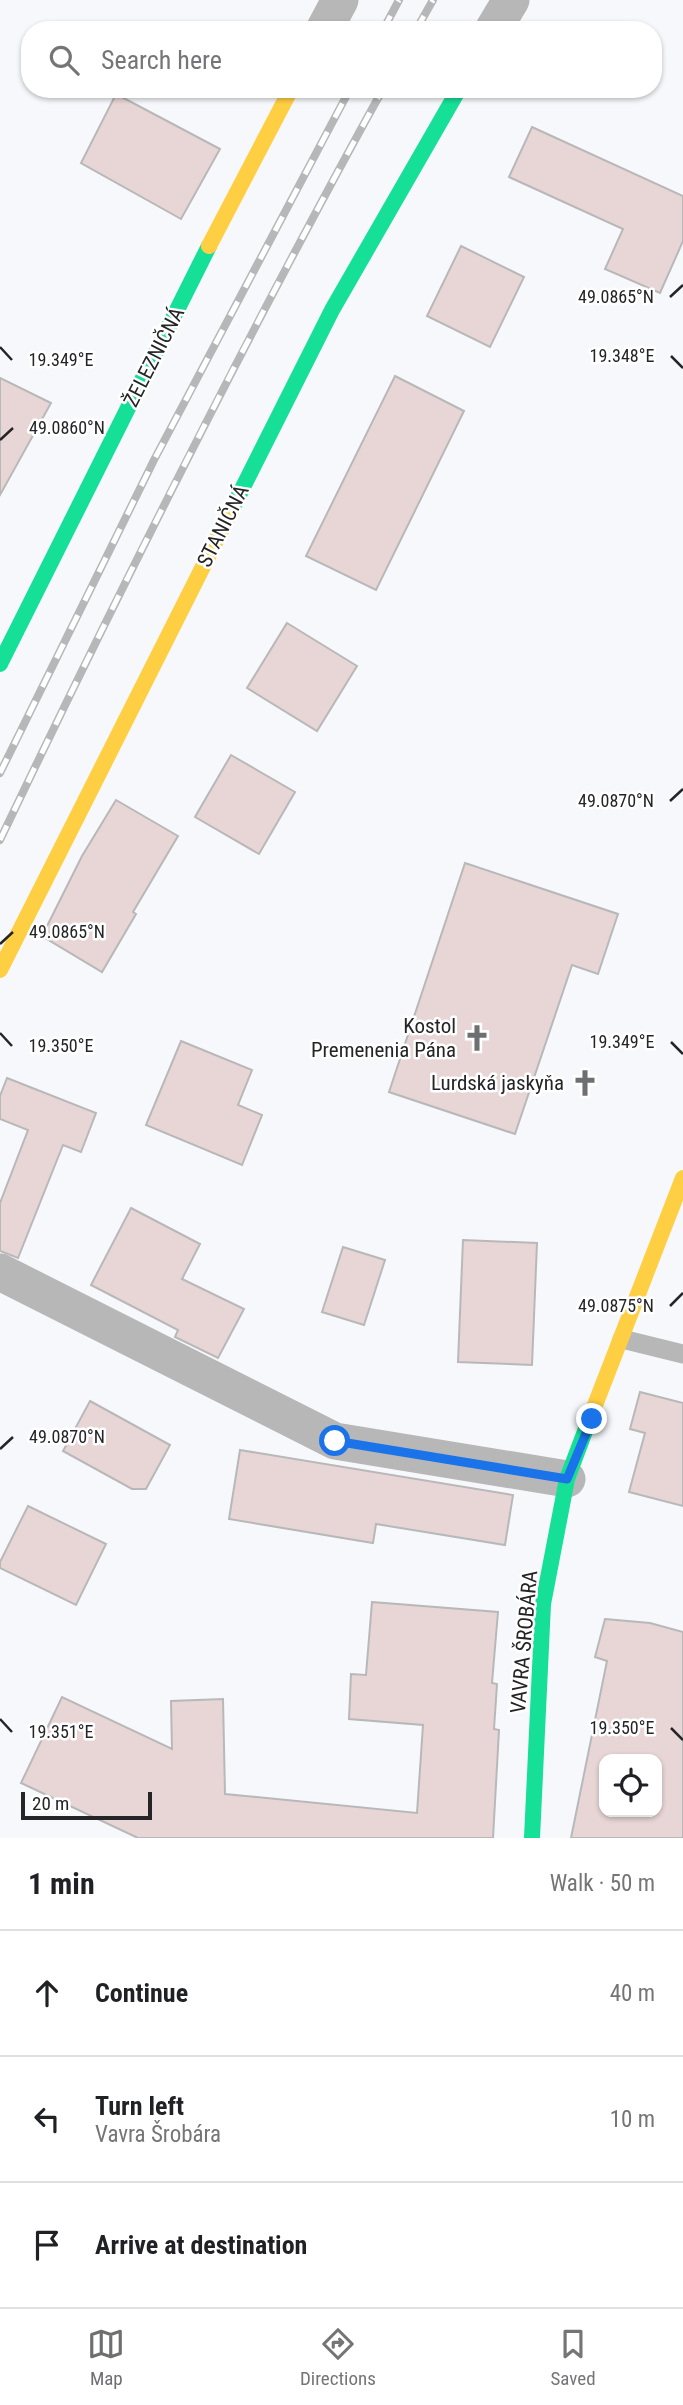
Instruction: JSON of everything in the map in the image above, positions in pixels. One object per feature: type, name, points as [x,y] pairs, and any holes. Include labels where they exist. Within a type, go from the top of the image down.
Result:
[{"type":"street","points":[[329,21],[340,0]]},
{"type":"street","points":[[499,21],[511,0]]},
{"type":"street","name":"ŽELEZNIČNÁ","points":[[0,664],[286,98]]},
{"type":"street","name":"STANIČNÁ","points":[[0,970],[332,310],[454,98]]},
{"type":"street","name":"VAVRA ŠROBÁRA","points":[[532,1838],[543,1604],[567,1479],[683,1178]]},
{"type":"street","points":[[0,1272],[335,1441],[567,1479]]},
{"type":"lane","points":[[622,1339],[683,1354]]},
{"type":"building","points":[[114,98],[124,98],[220,149],[181,219],[81,163]]},
{"type":"building","points":[[532,127],[683,196],[683,241],[660,293],[605,269],[623,229],[509,177]]},
{"type":"building","points":[[461,246],[524,277],[490,347],[427,316]]},
{"type":"building","points":[[395,376],[464,411],[376,590],[306,556]]},
{"type":"building","points":[[0,378],[51,403],[0,495]]},
{"type":"building","points":[[287,623],[357,666],[317,731],[247,688]]},
{"type":"building","points":[[231,755],[295,792],[259,854],[195,817]]},
{"type":"building","points":[[116,800],[178,836],[133,912],[136,914],[102,972],[42,936],[82,856]]},
{"type":"building","name":"Kostol Premenenia Pána","points":[[465,863],[618,914],[598,974],[572,965],[515,1134],[389,1092]]},
{"type":"building","points":[[181,1041],[252,1070],[238,1105],[262,1115],[242,1165],[146,1125]]},
{"type":"building","points":[[7,1078],[96,1113],[81,1152],[63,1145],[18,1258],[0,1251],[0,1203],[28,1130],[0,1119],[0,1096]]},
{"type":"building","points":[[131,1208],[200,1244],[182,1279],[244,1309],[218,1358],[175,1337],[178,1330],[91,1285]]},
{"type":"building","points":[[463,1240],[537,1243],[532,1365],[458,1362]]},
{"type":"building","points":[[343,1247],[385,1260],[364,1325],[322,1312]]},
{"type":"building","points":[[640,1392],[683,1403],[683,1506],[629,1492],[645,1433],[630,1429]]},
{"type":"building","points":[[90,1401],[170,1445],[146,1489],[132,1489],[63,1451]]},
{"type":"building","points":[[240,1450],[513,1495],[505,1545],[376,1524],[373,1543],[229,1519]]},
{"type":"building","points":[[28,1506],[106,1544],[76,1605],[0,1568],[0,1562]]},
{"type":"building","points":[[372,1602],[498,1612],[492,1683],[497,1684],[494,1729],[499,1730],[493,1838],[138,1838],[21,1783],[62,1697],[172,1749],[171,1701],[223,1699],[225,1794],[417,1813],[423,1725],[349,1719],[351,1674],[366,1675]]},
{"type":"building","points":[[605,1619],[650,1623],[683,1632],[683,1838],[571,1838],[607,1661],[595,1657]]},
{"type":"railway","points":[[388,21],[399,0]]},
{"type":"railway","points":[[421,21],[433,0]]},
{"type":"railway","points":[[0,773],[154,460],[345,98]]},
{"type":"railway","points":[[0,840],[186,462],[378,98]]},
{"type":"traffic: fast","points":[[232,509],[332,310],[454,98]]},
{"type":"traffic: fast","points":[[0,664],[209,246]]},
{"type":"traffic: fast","points":[[532,1838],[543,1604],[567,1479],[590,1418]]},
{"type":"traffic: slow","points":[[209,246],[286,98]]},
{"type":"traffic: slow","points":[[0,970],[232,509]]},
{"type":"traffic: slow","points":[[590,1418],[683,1178]]},
{"type":"place","name":"Kostol Premenenia Pána","points":[[477,1038]]},
{"type":"place","name":"Lurdská jaskyňa","points":[[585,1083]]},
{"type":"route","points":[[335,1441],[567,1479],[592,1419]]}]
